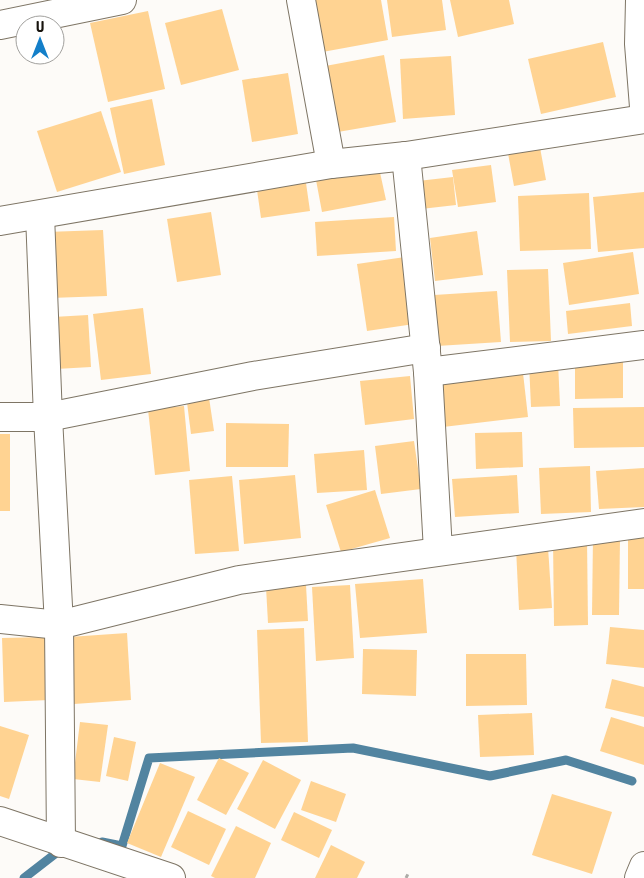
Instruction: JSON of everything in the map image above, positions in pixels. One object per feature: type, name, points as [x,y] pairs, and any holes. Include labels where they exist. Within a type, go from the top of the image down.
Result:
[{"type":"street","points":[[0,25],[122,0]]},
{"type":"street","points":[[302,0],[331,164]]},
{"type":"street","points":[[640,0],[639,44],[644,107]]},
{"type":"street","points":[[0,221],[331,164],[406,156],[644,119]]},
{"type":"street","points":[[406,156],[427,360],[438,551]]},
{"type":"street","points":[[40,215],[59,625],[61,843]]},
{"type":"street","points":[[0,417],[48,417],[253,376],[427,360],[644,345]]},
{"type":"street","points":[[0,619],[59,625],[239,580],[644,523]]},
{"type":"street","points":[[0,822],[171,878]]},
{"type":"street","points":[[639,878],[644,866]]},
{"type":"building","points":[[307,0],[381,0],[388,40],[317,53]]},
{"type":"building","points":[[387,0],[442,0],[446,30],[392,37]]},
{"type":"building","points":[[450,0],[509,0],[514,24],[458,37]]},
{"type":"building","points":[[222,9],[239,70],[181,85],[165,23]]},
{"type":"building","points":[[148,11],[165,89],[108,102],[90,23]]},
{"type":"building","points":[[603,42],[616,97],[541,114],[528,59]]},
{"type":"building","points":[[384,55],[396,122],[332,133],[320,67]]},
{"type":"building","points":[[451,56],[455,115],[403,119],[400,59]]},
{"type":"building","points":[[288,73],[298,134],[252,142],[242,80]]},
{"type":"building","points":[[152,99],[165,165],[124,174],[110,108]]},
{"type":"building","points":[[101,111],[121,172],[57,192],[37,131]]},
{"type":"building","points":[[539,142],[546,180],[514,186],[507,148]]},
{"type":"building","points":[[491,165],[496,202],[458,207],[452,170]]},
{"type":"building","points":[[379,168],[386,200],[322,212],[316,180]]},
{"type":"building","points":[[453,177],[456,205],[421,209],[418,181]]},
{"type":"building","points":[[306,183],[310,211],[261,218],[257,190]]},
{"type":"building","points":[[644,192],[644,248],[598,252],[593,197]]},
{"type":"building","points":[[589,193],[591,249],[520,251],[518,196]]},
{"type":"building","points":[[211,212],[221,275],[177,282],[167,219]]},
{"type":"building","points":[[394,217],[396,251],[317,256],[315,222]]},
{"type":"building","points":[[103,230],[107,296],[50,298],[46,232]]},
{"type":"building","points":[[477,231],[483,275],[435,281],[430,238]]},
{"type":"building","points":[[633,252],[639,294],[569,305],[563,263]]},
{"type":"building","points":[[405,257],[414,324],[367,331],[357,264]]},
{"type":"building","points":[[548,269],[551,341],[510,342],[507,270]]},
{"type":"building","points":[[497,291],[501,342],[437,346],[434,295]]},
{"type":"building","points":[[630,303],[632,326],[568,334],[566,311]]},
{"type":"building","points":[[143,308],[151,374],[101,380],[93,314]]},
{"type":"building","points":[[88,315],[91,367],[56,369],[53,317]]},
{"type":"building","points":[[623,357],[623,398],[575,399],[575,358]]},
{"type":"building","points":[[558,362],[560,406],[531,407],[529,363]]},
{"type":"building","points":[[523,373],[528,417],[443,427],[438,383]]},
{"type":"building","points":[[410,376],[414,419],[365,425],[360,381]]},
{"type":"building","points":[[208,391],[214,431],[191,434],[186,395]]},
{"type":"building","points":[[184,406],[190,471],[155,475],[148,409]]},
{"type":"building","points":[[644,407],[644,447],[574,448],[573,408]]},
{"type":"building","points":[[226,423],[289,424],[288,467],[226,467]]},
{"type":"building","points":[[522,432],[523,467],[476,469],[475,433]]},
{"type":"building","points":[[0,434],[10,434],[10,511],[0,511]]},
{"type":"building","points":[[414,441],[421,489],[381,494],[375,446]]},
{"type":"building","points":[[364,450],[367,490],[317,493],[314,454]]},
{"type":"building","points":[[590,466],[591,512],[541,514],[539,468]]},
{"type":"building","points":[[644,468],[644,507],[599,509],[596,471]]},
{"type":"building","points":[[295,475],[301,538],[244,544],[239,480]]},
{"type":"building","points":[[517,475],[519,513],[455,517],[452,479]]},
{"type":"building","points":[[232,476],[239,551],[195,554],[189,480]]},
{"type":"building","points":[[375,490],[390,538],[341,552],[326,505]]},
{"type":"building","points":[[628,531],[644,531],[644,589],[628,589]]},
{"type":"building","points":[[593,537],[620,538],[619,615],[592,615]]},
{"type":"building","points":[[553,539],[587,539],[588,625],[554,626]]},
{"type":"building","points":[[548,547],[552,608],[519,610],[516,548]]},
{"type":"building","points":[[423,579],[427,633],[360,638],[355,584]]},
{"type":"building","points":[[306,585],[308,621],[268,623],[266,587]]},
{"type":"building","points":[[350,585],[354,658],[316,661],[312,587]]},
{"type":"building","points":[[610,627],[644,630],[644,668],[606,664]]},
{"type":"building","points":[[304,628],[308,742],[261,743],[257,630]]},
{"type":"building","points":[[127,633],[131,700],[74,704],[69,637]]},
{"type":"building","points":[[47,637],[49,700],[4,702],[2,638]]},
{"type":"building","points":[[363,649],[417,650],[416,696],[362,694]]},
{"type":"building","points":[[466,654],[526,654],[527,705],[466,706]]},
{"type":"building","points":[[612,679],[644,687],[644,717],[605,708]]},
{"type":"building","points":[[532,713],[534,755],[480,757],[478,715]]},
{"type":"building","points":[[611,717],[644,727],[644,765],[600,751]]},
{"type":"building","points":[[80,722],[108,725],[100,782],[73,779]]},
{"type":"building","points":[[0,726],[29,735],[9,799],[0,796]]},
{"type":"building","points":[[114,737],[136,742],[128,781],[106,776]]},
{"type":"building","points":[[219,758],[249,773],[226,815],[197,800]]},
{"type":"building","points":[[263,760],[301,780],[275,829],[237,809]]},
{"type":"building","points":[[160,763],[195,777],[161,857],[127,843]]},
{"type":"building","points":[[311,781],[346,794],[336,822],[301,810]]},
{"type":"building","points":[[552,794],[612,812],[592,874],[532,855]]},
{"type":"building","points":[[188,811],[226,829],[209,865],[171,847]]},
{"type":"building","points":[[294,812],[332,830],[319,858],[281,840]]},
{"type":"building","points":[[236,826],[271,843],[255,878],[215,878],[211,876]]},
{"type":"building","points":[[331,845],[365,862],[357,878],[315,878]]},
{"type":"waterway","points":[[102,842],[122,846],[149,758],[353,748],[490,776],[566,760],[632,781]]},
{"type":"waterway","points":[[24,878],[64,847]]}]
